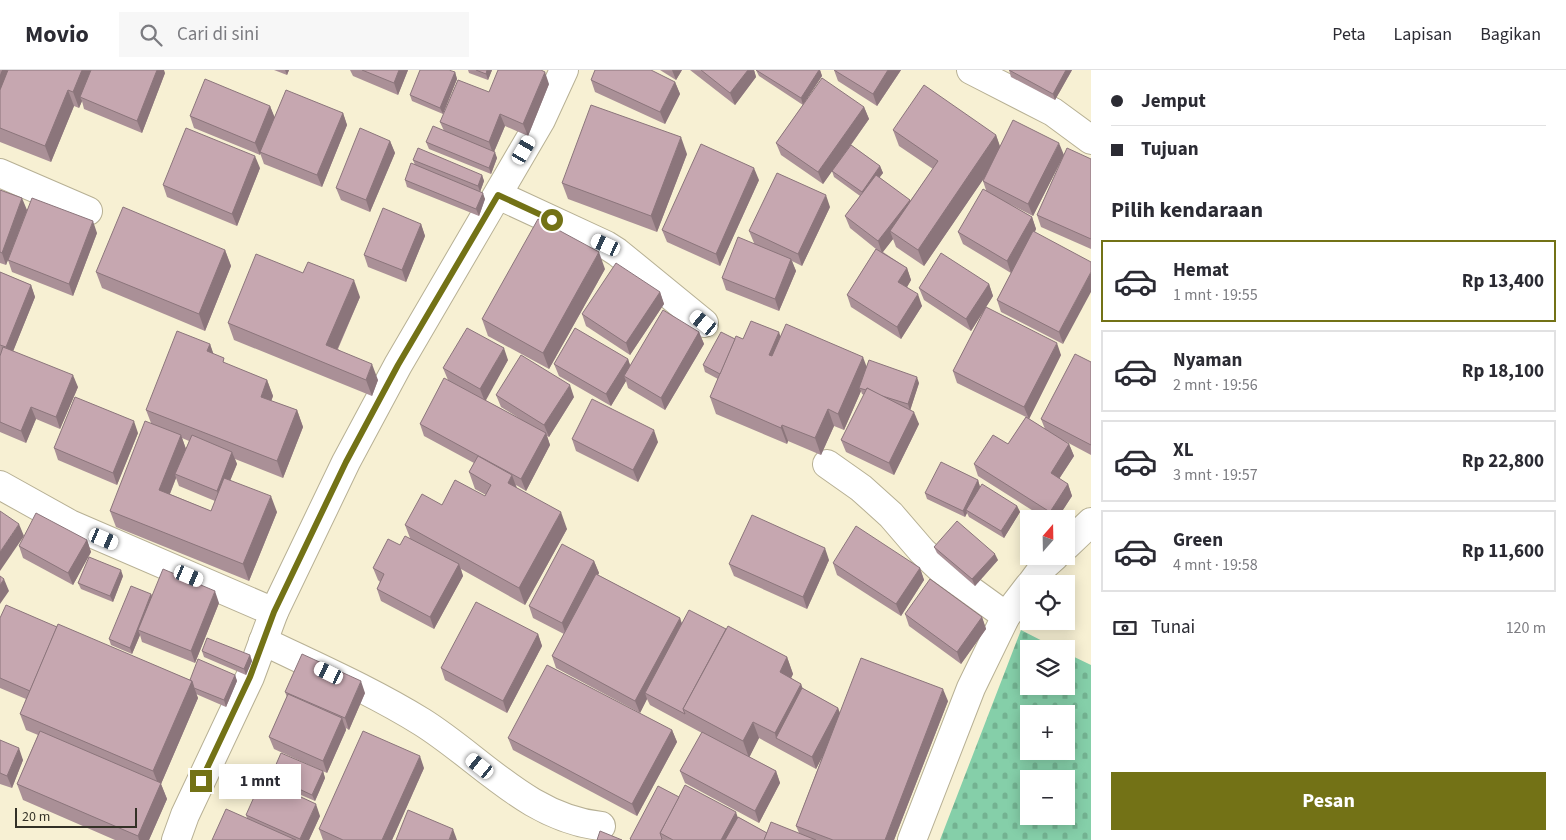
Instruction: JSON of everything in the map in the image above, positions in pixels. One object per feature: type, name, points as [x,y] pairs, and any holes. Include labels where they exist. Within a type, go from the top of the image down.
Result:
[{"type":"street","points":[[176,840],[185,815],[250,677],[274,612],[346,462],[394,373],[541,120],[564,70]]},
{"type":"street","points":[[971,70],[1053,112],[1091,140]]},
{"type":"street","points":[[0,173],[88,211]]},
{"type":"street","points":[[498,195],[612,248],[704,323]]},
{"type":"street","points":[[827,464],[869,495],[941,569],[1006,616]]},
{"type":"street","points":[[0,485],[70,524],[274,612]]},
{"type":"street","points":[[1075,537],[1091,522]]},
{"type":"street","points":[[912,840],[971,688],[1006,616],[1020,598]]},
{"type":"street","points":[[263,641],[362,689],[422,722],[516,793],[563,818],[583,824],[601,826]]},
{"type":"green space","points":[[1021,630],[1040,640],[1020,640],[1020,695],[1075,695],[1075,657],[1091,665],[1091,840],[940,840]]},
{"type":"building","points":[[8,70],[82,70],[73,92],[68,90],[45,146],[0,128],[0,90]]},
{"type":"building","points":[[91,70],[157,70],[137,121],[80,97]]},
{"type":"building","points":[[362,70],[399,70],[394,83]]},
{"type":"building","points":[[420,70],[449,70],[455,72],[440,108],[410,95]]},
{"type":"building","points":[[476,70],[487,70],[486,74]]},
{"type":"building","points":[[498,70],[541,70],[545,72],[523,124],[500,114],[489,142],[440,122],[458,80],[489,92]]},
{"type":"building","points":[[595,70],[651,70],[675,82],[660,112],[591,80]]},
{"type":"building","points":[[701,70],[748,70],[730,93]]},
{"type":"building","points":[[756,70],[819,70],[801,98]]},
{"type":"building","points":[[834,70],[888,70],[873,94]]},
{"type":"building","points":[[1009,70],[1066,70],[1053,94]]},
{"type":"building","points":[[822,78],[864,107],[818,172],[776,143]]},
{"type":"building","points":[[205,79],[270,106],[255,143],[190,116]]},
{"type":"building","points":[[924,85],[996,135],[918,250],[890,231],[938,161],[893,130]]},
{"type":"building","points":[[286,90],[343,113],[317,175],[260,152]]},
{"type":"building","points":[[591,105],[681,137],[651,216],[562,183]]},
{"type":"building","points":[[1013,120],[1059,143],[1028,204],[983,181]]},
{"type":"building","points":[[433,126],[495,152],[489,168],[426,142]]},
{"type":"building","points":[[186,128],[255,156],[232,214],[163,185]]},
{"type":"building","points":[[360,128],[390,141],[366,200],[336,188]]},
{"type":"building","points":[[701,144],[754,168],[716,254],[662,230]]},
{"type":"building","points":[[851,145],[880,166],[862,192],[832,171]]},
{"type":"building","points":[[418,148],[482,175],[478,186],[413,160]]},
{"type":"building","points":[[1067,148],[1091,159],[1091,239],[1037,215]]},
{"type":"building","points":[[411,163],[483,193],[476,209],[405,180]]},
{"type":"building","points":[[777,173],[826,195],[798,254],[749,231]]},
{"type":"building","points":[[876,175],[910,200],[878,241],[845,216]]},
{"type":"building","points":[[983,189],[1032,217],[1007,261],[958,232]]},
{"type":"building","points":[[0,190],[22,198],[2,253],[0,252]]},
{"type":"building","points":[[32,198],[93,221],[69,284],[8,260]]},
{"type":"building","points":[[123,207],[225,250],[199,314],[96,272]]},
{"type":"building","points":[[383,208],[421,224],[402,270],[364,255]]},
{"type":"building","points":[[538,219],[599,252],[543,353],[482,319]]},
{"type":"building","points":[[1033,231],[1091,262],[1091,272],[1059,332],[997,300]]},
{"type":"building","points":[[738,237],[791,259],[775,299],[722,278]]},
{"type":"building","points":[[876,249],[907,268],[898,282],[918,294],[897,327],[847,295]]},
{"type":"building","points":[[941,253],[989,284],[966,319],[919,288]]},
{"type":"building","points":[[256,254],[303,273],[308,262],[354,280],[326,345],[372,364],[366,380],[228,323]]},
{"type":"building","points":[[616,263],[660,292],[626,343],[582,314]]},
{"type":"building","points":[[0,272],[31,285],[6,347],[0,345]]},
{"type":"building","points":[[986,307],[1057,343],[1024,407],[953,371]]},
{"type":"building","points":[[663,310],[699,332],[661,398],[624,376]]},
{"type":"building","points":[[751,321],[779,332],[769,355],[772,356],[786,324],[863,357],[838,414],[828,409],[815,438],[782,425],[781,428],[710,397],[736,336],[743,339]]},
{"type":"building","points":[[467,328],[504,348],[480,389],[443,368]]},
{"type":"building","points":[[575,328],[628,359],[606,394],[554,364]]},
{"type":"building","points":[[177,331],[210,344],[207,351],[224,358],[223,362],[267,380],[261,397],[297,410],[277,461],[146,410]]},
{"type":"building","points":[[721,332],[735,339],[720,374],[703,365]]},
{"type":"building","points":[[3,347],[73,375],[56,417],[31,407],[21,431],[0,422],[0,356]]},
{"type":"building","points":[[1075,354],[1091,362],[1091,445],[1041,419]]},
{"type":"building","points":[[521,355],[570,385],[544,425],[496,395]]},
{"type":"building","points":[[869,360],[917,377],[908,404],[879,395],[867,388],[866,390],[859,388]]},
{"type":"building","points":[[444,378],[546,433],[521,479],[420,424]]},
{"type":"building","points":[[867,388],[914,412],[889,463],[841,440]]},
{"type":"building","points":[[75,397],[134,421],[113,473],[54,448]]},
{"type":"building","points":[[592,399],[654,430],[633,470],[572,439]]},
{"type":"building","points":[[1026,417],[1069,444],[1051,473],[1068,484],[1051,510],[1047,510],[974,464],[993,435],[1008,444]]},
{"type":"building","points":[[145,421],[181,435],[159,490],[211,511],[224,478],[271,496],[243,564],[110,511]]},
{"type":"building","points":[[192,435],[232,452],[217,491],[175,474]]},
{"type":"building","points":[[478,456],[512,475],[508,483],[561,512],[519,588],[405,525],[422,494],[442,505],[455,480],[485,496],[491,485],[469,472]]},
{"type":"building","points":[[941,462],[978,480],[963,511],[925,493]]},
{"type":"building","points":[[982,484],[1017,506],[1001,531],[966,510]]},
{"type":"building","points":[[0,511],[19,524],[0,552]]},
{"type":"building","points":[[36,513],[87,540],[68,573],[19,546]]},
{"type":"building","points":[[752,515],[825,548],[803,597],[729,564]]},
{"type":"building","points":[[957,521],[995,554],[972,579],[934,547]]},
{"type":"building","points":[[856,526],[920,568],[896,604],[833,563]]},
{"type":"building","points":[[405,536],[459,564],[430,617],[377,589],[384,574],[373,568],[388,539],[400,545]]},
{"type":"building","points":[[562,544],[594,561],[562,623],[529,606]]},
{"type":"building","points":[[89,557],[121,570],[110,596],[78,583]]},
{"type":"building","points":[[163,569],[215,591],[191,651],[138,630]]},
{"type":"building","points":[[596,574],[680,618],[635,701],[552,656]]},
{"type":"building","points":[[0,576],[4,579],[0,585]]},
{"type":"building","points":[[930,579],[982,617],[957,652],[905,614]]},
{"type":"building","points":[[131,586],[151,594],[130,648],[109,639]]},
{"type":"building","points":[[476,602],[538,634],[503,701],[441,668]]},
{"type":"building","points":[[6,605],[57,627],[30,691],[0,678],[0,618]]},
{"type":"building","points":[[689,610],[726,629],[683,709],[685,714],[645,693]]},
{"type":"building","points":[[58,624],[192,681],[153,771],[20,714]]},
{"type":"building","points":[[728,626],[787,657],[780,672],[801,684],[775,733],[753,722],[743,741],[683,709]]},
{"type":"building","points":[[207,638],[250,655],[244,669],[202,651]]},
{"type":"building","points":[[302,654],[361,681],[345,718],[285,692]]},
{"type":"building","points":[[861,658],[943,689],[885,840],[833,840],[796,826]]},
{"type":"building","points":[[198,659],[235,675],[224,700],[194,688],[190,680]]},
{"type":"building","points":[[547,665],[672,730],[632,804],[508,738]]},
{"type":"building","points":[[802,688],[838,708],[812,757],[776,738]]},
{"type":"building","points":[[288,694],[342,718],[323,761],[269,737]]},
{"type":"building","points":[[40,731],[161,783],[138,836],[17,784]]},
{"type":"building","points":[[363,731],[420,756],[382,840],[343,840],[319,829]]},
{"type":"building","points":[[702,732],[776,771],[755,811],[680,771]]},
{"type":"building","points":[[0,740],[19,748],[7,776],[0,773]]},
{"type":"building","points":[[281,753],[323,771],[312,795],[271,776]]},
{"type":"building","points":[[262,779],[316,804],[300,839],[246,815]]},
{"type":"building","points":[[685,785],[736,812],[721,840],[673,840],[660,833]]},
{"type":"building","points":[[658,786],[679,797],[660,833],[662,839],[631,840],[630,839]]},
{"type":"building","points":[[226,809],[296,840],[212,840]]},
{"type":"building","points":[[408,810],[453,829],[449,840],[396,840]]},
{"type":"building","points":[[738,817],[767,833],[764,840],[725,840]]},
{"type":"building","points":[[771,822],[816,840],[764,840]]},
{"type":"building","points":[[600,831],[622,840],[597,840]]},
{"type":"route","points":[[201,781],[250,677],[274,612],[346,462],[398,365],[498,195],[552,220]]}]
